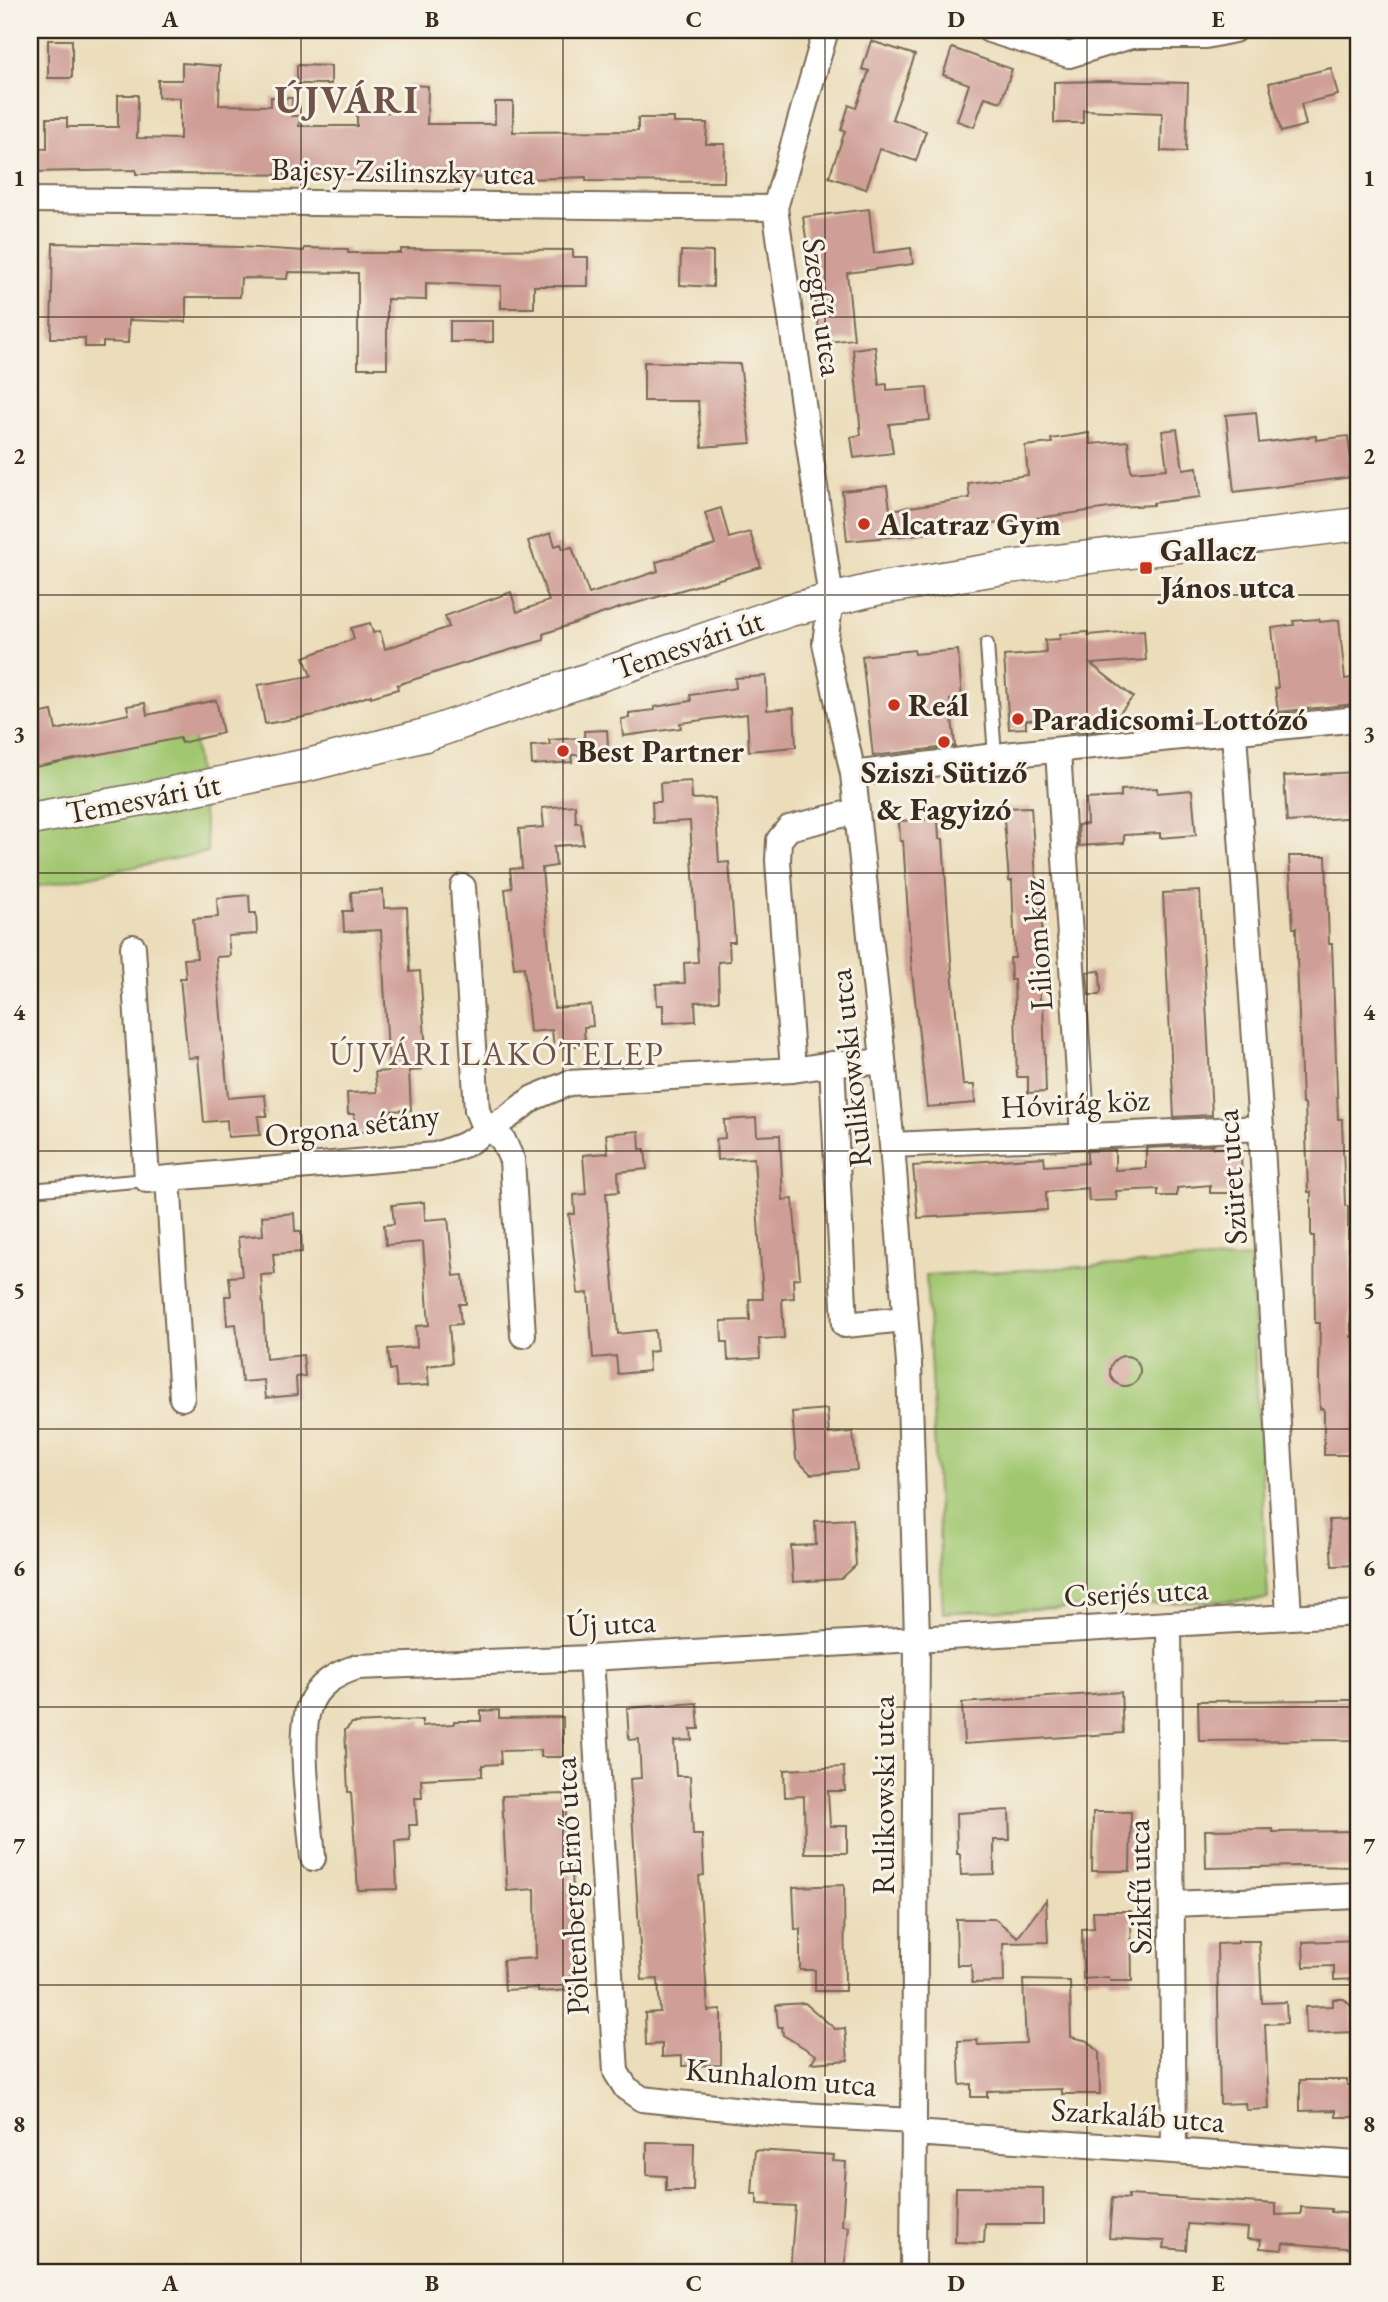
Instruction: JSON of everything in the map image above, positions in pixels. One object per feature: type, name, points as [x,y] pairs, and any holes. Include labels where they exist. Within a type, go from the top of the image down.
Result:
[{"type":"street","name":"Szegfű utca","points":[[826,30],[775,208],[831,599]]},
{"type":"street","points":[[989,30],[1069,55],[1131,36],[1205,36],[1234,30]]},
{"type":"street","name":"Bajcsy-Zsilinszky utca","points":[[30,200],[775,208]]},
{"type":"street","name":"Temesvári út","points":[[30,819],[307,765],[425,735],[778,614],[876,589],[1009,567],[1358,524]]},
{"type":"street","name":"Rulikowski utca","points":[[831,599],[825,642],[853,774],[892,1145],[905,1319],[917,1638],[913,2272]]},
{"type":"street","points":[[853,774],[996,756],[1358,719]]},
{"type":"street","name":"Szüret utca","points":[[1234,733],[1262,1128],[1289,1616]]},
{"type":"street","name":"Liliom köz","points":[[1058,751],[1083,1136]]},
{"type":"street","name":"Rulikowski utca","points":[[793,1070],[778,861],[779,840],[789,828],[856,811]]},
{"type":"street","points":[[463,887],[477,1110],[481,1120],[503,1140],[512,1160],[523,1335]]},
{"type":"street","points":[[133,947],[182,1398]]},
{"type":"street","name":"Orgona sétány","points":[[158,1179],[436,1155],[466,1144],[533,1098],[569,1083],[883,1062]]},
{"type":"street","name":"Rulikowski utca","points":[[832,1064],[845,1325],[905,1319]]},
{"type":"street","name":"Hóvirág köz","points":[[892,1145],[1262,1128]]},
{"type":"street","name":"Cserjés utca","points":[[917,1638],[1358,1613]]},
{"type":"street","name":"Szikfű utca","points":[[1169,1623],[1174,2151]]},
{"type":"street","name":"Új utca","points":[[313,1858],[305,1737],[310,1704],[329,1679],[357,1667],[591,1658],[917,1638]]},
{"type":"street","name":"Pöltenberg Ernő utca","points":[[591,1658],[616,2071],[626,2088],[642,2099]]},
{"type":"street","points":[[1172,1904],[1358,1896]]},
{"type":"street","name":"Kunhalom utca","points":[[642,2099],[914,2127]]},
{"type":"street","name":"Szarkaláb utca","points":[[914,2127],[1174,2151],[1358,2164]]},
{"type":"lane","points":[[987,643],[996,756]]},
{"type":"lane","points":[[30,1190],[158,1179]]},
{"type":"green space","points":[[193,733],[208,852],[30,888],[30,762]]},
{"type":"green space","points":[[1250,1258],[1268,1599],[943,1613],[926,1275]]},
{"type":"building","points":[[48,40],[72,40],[72,78],[48,78]]},
{"type":"building","points":[[871,41],[915,55],[892,119],[926,131],[916,161],[880,149],[866,189],[829,177],[845,131],[841,130],[849,105],[856,108],[869,71],[862,69]]},
{"type":"building","points":[[952,48],[1012,69],[1001,102],[985,97],[974,127],[957,121],[969,84],[943,75]]},
{"type":"building","points":[[182,63],[220,66],[219,105],[271,106],[271,97],[292,98],[291,116],[300,116],[299,126],[357,126],[357,112],[408,112],[409,85],[428,86],[427,124],[495,124],[495,102],[513,102],[513,132],[638,131],[638,118],[674,118],[674,123],[707,123],[706,144],[725,144],[724,182],[586,181],[586,177],[529,179],[397,175],[397,178],[357,178],[357,175],[136,174],[136,170],[30,172],[30,148],[47,149],[47,118],[67,118],[67,127],[118,127],[118,95],[138,95],[137,138],[180,139],[180,98],[158,97],[158,80],[182,80]]},
{"type":"building","points":[[297,65],[331,66],[331,84],[297,84]]},
{"type":"building","points":[[1331,68],[1338,95],[1301,104],[1306,125],[1281,132],[1269,83]]},
{"type":"building","points":[[1054,82],[1188,83],[1186,152],[1161,151],[1162,113],[1083,110],[1083,123],[1054,123]]},
{"type":"building","points":[[869,209],[874,253],[911,248],[913,264],[847,273],[854,339],[821,343],[803,217]]},
{"type":"building","points":[[53,243],[304,251],[304,248],[348,249],[348,253],[401,253],[401,249],[573,250],[573,257],[588,257],[588,286],[534,286],[534,308],[501,308],[501,286],[426,283],[426,300],[387,299],[387,368],[358,368],[358,273],[288,272],[287,279],[241,278],[240,297],[186,297],[186,322],[129,320],[128,343],[103,342],[103,347],[85,347],[85,338],[51,338]]},
{"type":"building","points":[[681,251],[713,252],[713,287],[680,285]]},
{"type":"building","points":[[450,321],[493,321],[493,342],[450,342]]},
{"type":"building","points":[[875,346],[879,385],[887,384],[887,390],[927,387],[930,420],[889,424],[893,453],[854,458],[851,437],[861,435],[853,349]]},
{"type":"building","points":[[644,362],[740,364],[751,443],[702,447],[698,401],[644,401]]},
{"type":"building","points":[[1256,412],[1259,443],[1316,436],[1316,440],[1348,436],[1353,477],[1234,492],[1226,415]]},
{"type":"building","points":[[1177,429],[1183,469],[1197,467],[1200,497],[1153,505],[1117,507],[912,535],[847,541],[842,491],[887,486],[890,510],[970,498],[968,483],[1028,475],[1025,446],[1052,443],[1051,439],[1089,433],[1091,444],[1128,441],[1131,472],[1167,469],[1162,431]]},
{"type":"building","points":[[721,508],[729,538],[750,532],[761,567],[619,608],[543,634],[544,640],[397,685],[398,689],[371,695],[315,715],[265,724],[258,685],[311,676],[304,657],[354,639],[351,628],[370,623],[373,633],[380,631],[385,649],[449,627],[445,616],[511,592],[517,612],[549,601],[528,541],[551,533],[555,546],[561,544],[563,549],[572,547],[589,594],[658,571],[656,562],[715,545],[705,513]]},
{"type":"building","points":[[1319,619],[1320,622],[1339,620],[1345,679],[1352,678],[1355,704],[1278,712],[1272,628],[1294,625],[1293,621]]},
{"type":"building","points":[[1144,630],[1146,660],[1091,664],[1133,697],[1106,730],[1070,733],[1069,717],[1026,720],[1026,728],[1009,729],[1004,656],[1046,653],[1045,640],[1060,639],[1060,634],[1088,632],[1088,635]]},
{"type":"building","name":"Reál","points":[[914,650],[915,654],[958,650],[962,699],[950,700],[955,746],[873,756],[862,656]]},
{"type":"building","points":[[766,676],[767,710],[794,708],[796,747],[749,751],[747,714],[680,723],[681,728],[623,736],[621,719],[629,718],[629,713],[691,701],[690,695],[736,688],[735,678]]},
{"type":"building","points":[[216,700],[223,733],[181,743],[180,738],[30,768],[30,735],[40,733],[37,714],[52,711],[56,730],[129,714],[127,706],[145,703],[147,715]]},
{"type":"building","points":[[607,730],[608,746],[601,746],[601,751],[585,752],[584,731]]},
{"type":"building","points":[[579,738],[580,755],[571,755],[572,762],[532,765],[531,746],[550,745],[549,740]]},
{"type":"building","points":[[1356,772],[1358,817],[1287,822],[1284,776]]},
{"type":"building","points":[[691,781],[692,799],[715,798],[719,863],[729,862],[735,942],[729,942],[730,961],[718,962],[719,1001],[695,1002],[696,1021],[663,1023],[663,1005],[657,1005],[656,984],[685,983],[684,963],[698,962],[690,821],[653,823],[652,802],[661,802],[660,783]]},
{"type":"building","points":[[1157,788],[1157,793],[1192,790],[1196,835],[1160,838],[1160,833],[1124,835],[1124,843],[1079,846],[1078,825],[1087,824],[1086,799],[1121,797],[1121,790]]},
{"type":"building","points":[[575,805],[576,823],[581,823],[583,844],[554,846],[556,866],[542,868],[554,1008],[591,1005],[593,1026],[584,1027],[585,1045],[554,1048],[552,1030],[530,1032],[524,967],[514,968],[505,889],[512,888],[510,869],[522,868],[519,829],[544,827],[542,808]]},
{"type":"building","points":[[1031,807],[1038,906],[1041,906],[1043,945],[1038,945],[1046,1092],[1028,1093],[1028,1077],[1017,1077],[1014,980],[1011,980],[1010,958],[1015,958],[1012,881],[1009,881],[1003,808]]},
{"type":"building","points":[[938,819],[939,839],[943,839],[963,1085],[974,1085],[975,1103],[927,1107],[899,821]]},
{"type":"building","points":[[1289,856],[1326,856],[1338,1119],[1342,1119],[1345,1206],[1348,1206],[1351,1337],[1356,1337],[1358,1455],[1324,1455],[1324,1409],[1320,1409],[1319,1378],[1320,1323],[1315,1323],[1314,1236],[1311,1236],[1311,1192],[1308,1192],[1305,1104],[1302,1104],[1296,928],[1293,928]]},
{"type":"building","points":[[383,890],[384,908],[407,907],[410,972],[420,971],[426,1051],[420,1051],[421,1070],[409,1071],[411,1110],[386,1111],[387,1130],[355,1132],[354,1114],[348,1114],[347,1093],[377,1092],[375,1072],[389,1071],[381,930],[344,932],[343,911],[352,911],[351,892]]},
{"type":"building","points":[[1200,891],[1212,1115],[1174,1117],[1163,893]]},
{"type":"building","points":[[249,895],[250,913],[256,913],[257,934],[228,936],[230,956],[216,957],[228,1098],[265,1095],[267,1116],[258,1116],[260,1135],[228,1137],[227,1120],[204,1122],[198,1057],[188,1058],[180,978],[186,978],[184,959],[197,958],[193,919],[218,917],[217,898]]},
{"type":"building","points":[[1100,971],[1101,991],[1099,995],[1089,995],[1087,972]]},
{"type":"building","points":[[756,1118],[757,1136],[780,1135],[783,1200],[793,1199],[800,1278],[793,1279],[794,1298],[782,1299],[784,1338],[759,1339],[760,1358],[728,1360],[727,1342],[722,1342],[721,1321],[750,1320],[749,1299],[763,1299],[754,1158],[717,1160],[716,1139],[725,1138],[724,1120]]},
{"type":"building","points":[[639,1131],[640,1149],[645,1149],[647,1169],[618,1172],[619,1192],[606,1193],[618,1334],[655,1330],[657,1351],[648,1352],[649,1371],[618,1374],[616,1356],[593,1358],[588,1293],[578,1294],[569,1214],[575,1214],[574,1195],[586,1194],[583,1155],[608,1153],[606,1134]]},
{"type":"building","points":[[1213,1145],[1213,1148],[1241,1148],[1242,1193],[1210,1193],[1210,1185],[1177,1188],[1177,1196],[1158,1196],[1158,1189],[1116,1191],[1117,1200],[1089,1201],[1088,1188],[1046,1192],[1047,1210],[918,1218],[913,1166],[1044,1157],[1045,1166],[1087,1163],[1087,1151],[1115,1150],[1115,1170],[1146,1168],[1146,1148]]},
{"type":"building","points":[[424,1202],[425,1220],[448,1218],[454,1276],[463,1275],[466,1304],[459,1304],[461,1324],[449,1325],[452,1363],[427,1366],[429,1385],[397,1387],[395,1369],[390,1370],[388,1349],[417,1347],[416,1326],[429,1325],[423,1242],[386,1245],[384,1225],[394,1224],[392,1205]]},
{"type":"building","points":[[294,1213],[295,1231],[301,1231],[302,1252],[273,1254],[275,1274],[261,1275],[266,1359],[303,1355],[305,1376],[296,1377],[297,1395],[266,1398],[264,1380],[242,1382],[236,1324],[227,1325],[225,1296],[231,1296],[229,1277],[242,1276],[238,1237],[263,1235],[262,1216]]},
{"type":"building","points":[[1125,1356],[1136,1360],[1140,1371],[1136,1382],[1125,1386],[1114,1382],[1110,1371],[1114,1360]]},
{"type":"building","points":[[827,1409],[829,1434],[853,1432],[857,1470],[811,1474],[796,1459],[792,1412]]},
{"type":"building","points":[[853,1519],[856,1565],[841,1579],[793,1582],[791,1546],[816,1545],[815,1521]]},
{"type":"building","points":[[1358,1519],[1358,1565],[1332,1566],[1329,1520]]},
{"type":"building","points":[[1121,1692],[1123,1733],[964,1744],[962,1703]]},
{"type":"building","points":[[1358,1700],[1358,1740],[1199,1741],[1198,1701]]},
{"type":"building","points":[[697,1703],[699,1729],[691,1729],[692,1740],[674,1741],[676,1776],[690,1776],[693,1835],[702,1835],[704,1875],[699,1876],[708,2011],[721,2010],[721,2065],[682,2066],[682,2056],[662,2057],[662,2044],[646,2045],[645,2013],[660,2012],[658,1979],[642,1980],[630,1779],[641,1778],[639,1739],[629,1740],[627,1708]]},
{"type":"building","points":[[499,1710],[499,1718],[563,1717],[563,1757],[541,1757],[541,1750],[500,1751],[501,1764],[482,1765],[482,1776],[421,1779],[422,1798],[415,1798],[417,1825],[409,1825],[410,1840],[395,1841],[397,1889],[358,1890],[345,1730],[352,1723],[422,1720],[422,1726],[454,1724],[454,1721],[481,1721],[481,1711]]},
{"type":"building","points":[[844,1767],[845,1791],[828,1791],[830,1826],[847,1826],[847,1853],[805,1853],[804,1796],[785,1797],[784,1770]]},
{"type":"building","points":[[565,1794],[567,1845],[571,1845],[576,1969],[570,1970],[571,1990],[505,1990],[503,1960],[536,1958],[535,1889],[507,1891],[502,1796]]},
{"type":"building","points":[[1009,1810],[1010,1840],[994,1840],[994,1874],[961,1875],[960,1854],[957,1854],[956,1813]]},
{"type":"building","points":[[1093,1812],[1131,1812],[1130,1871],[1092,1871]]},
{"type":"building","points":[[1273,1829],[1273,1832],[1358,1831],[1358,1867],[1206,1868],[1205,1830]]},
{"type":"building","points":[[844,1885],[845,1991],[815,1991],[815,1970],[800,1970],[800,1929],[795,1930],[793,1887]]},
{"type":"building","points":[[1046,1900],[1048,1942],[1003,1943],[1004,1982],[972,1983],[971,1965],[957,1965],[956,1919],[995,1919],[1018,1937]]},
{"type":"building","points":[[1093,1911],[1131,1911],[1132,1981],[1110,1981],[1109,1977],[1083,1979],[1082,1929],[1094,1928]]},
{"type":"building","points":[[1358,1940],[1358,1979],[1334,1980],[1334,1966],[1304,1967],[1303,1942]]},
{"type":"building","points":[[1259,1941],[1262,2003],[1286,2002],[1287,2023],[1265,2024],[1269,2109],[1246,2110],[1245,2103],[1220,2104],[1217,1944]]},
{"type":"building","points":[[1023,1980],[1070,1981],[1071,2037],[1088,2041],[1099,2052],[1100,2094],[1062,2094],[1062,2089],[987,2091],[987,2097],[971,2097],[971,2084],[960,2085],[958,2041],[977,2040],[978,2045],[1026,2043]]},
{"type":"building","points":[[1333,1999],[1344,1999],[1352,2007],[1353,2032],[1306,2034],[1305,2007],[1333,2006]]},
{"type":"building","points":[[805,2003],[835,2029],[845,2028],[848,2060],[811,2063],[816,2055],[783,2035],[782,2027],[778,2027],[776,2005]]},
{"type":"building","points":[[1300,2080],[1347,2080],[1347,2085],[1358,2085],[1358,2117],[1336,2117],[1336,2110],[1300,2111]]},
{"type":"building","points":[[647,2142],[694,2143],[693,2191],[666,2191],[666,2176],[647,2175]]},
{"type":"building","points":[[755,2150],[834,2155],[833,2161],[846,2162],[842,2226],[849,2227],[844,2272],[790,2272],[795,2206],[757,2204],[757,2194],[752,2194]]},
{"type":"building","points":[[956,2187],[1043,2188],[1043,2224],[985,2224],[984,2243],[955,2242]]},
{"type":"building","points":[[1128,2195],[1276,2204],[1276,2215],[1301,2214],[1301,2207],[1358,2214],[1358,2249],[1283,2243],[1282,2250],[1260,2248],[1261,2240],[1247,2239],[1248,2228],[1188,2224],[1186,2250],[1164,2248],[1165,2241],[1109,2238],[1112,2198],[1128,2199]]},
{"type":"place","name":"Alcatraz Gym","points":[[864,524]]},
{"type":"place","name":"Gallacz János utca","points":[[1146,568]]},
{"type":"place","name":"Reál","points":[[894,705]]},
{"type":"place","name":"Paradicsomi Lottózó","points":[[1018,719]]},
{"type":"place","name":"Sziszi Sütiző & Fagyizó","points":[[944,742]]},
{"type":"place","name":"Best Partner","points":[[563,751]]},
{"type":"district","name":"ÚJVÁRI","points":[[347,100]]},
{"type":"district","name":"ÚJVÁRI LAKÓTELEP","points":[[497,1053]]}]
